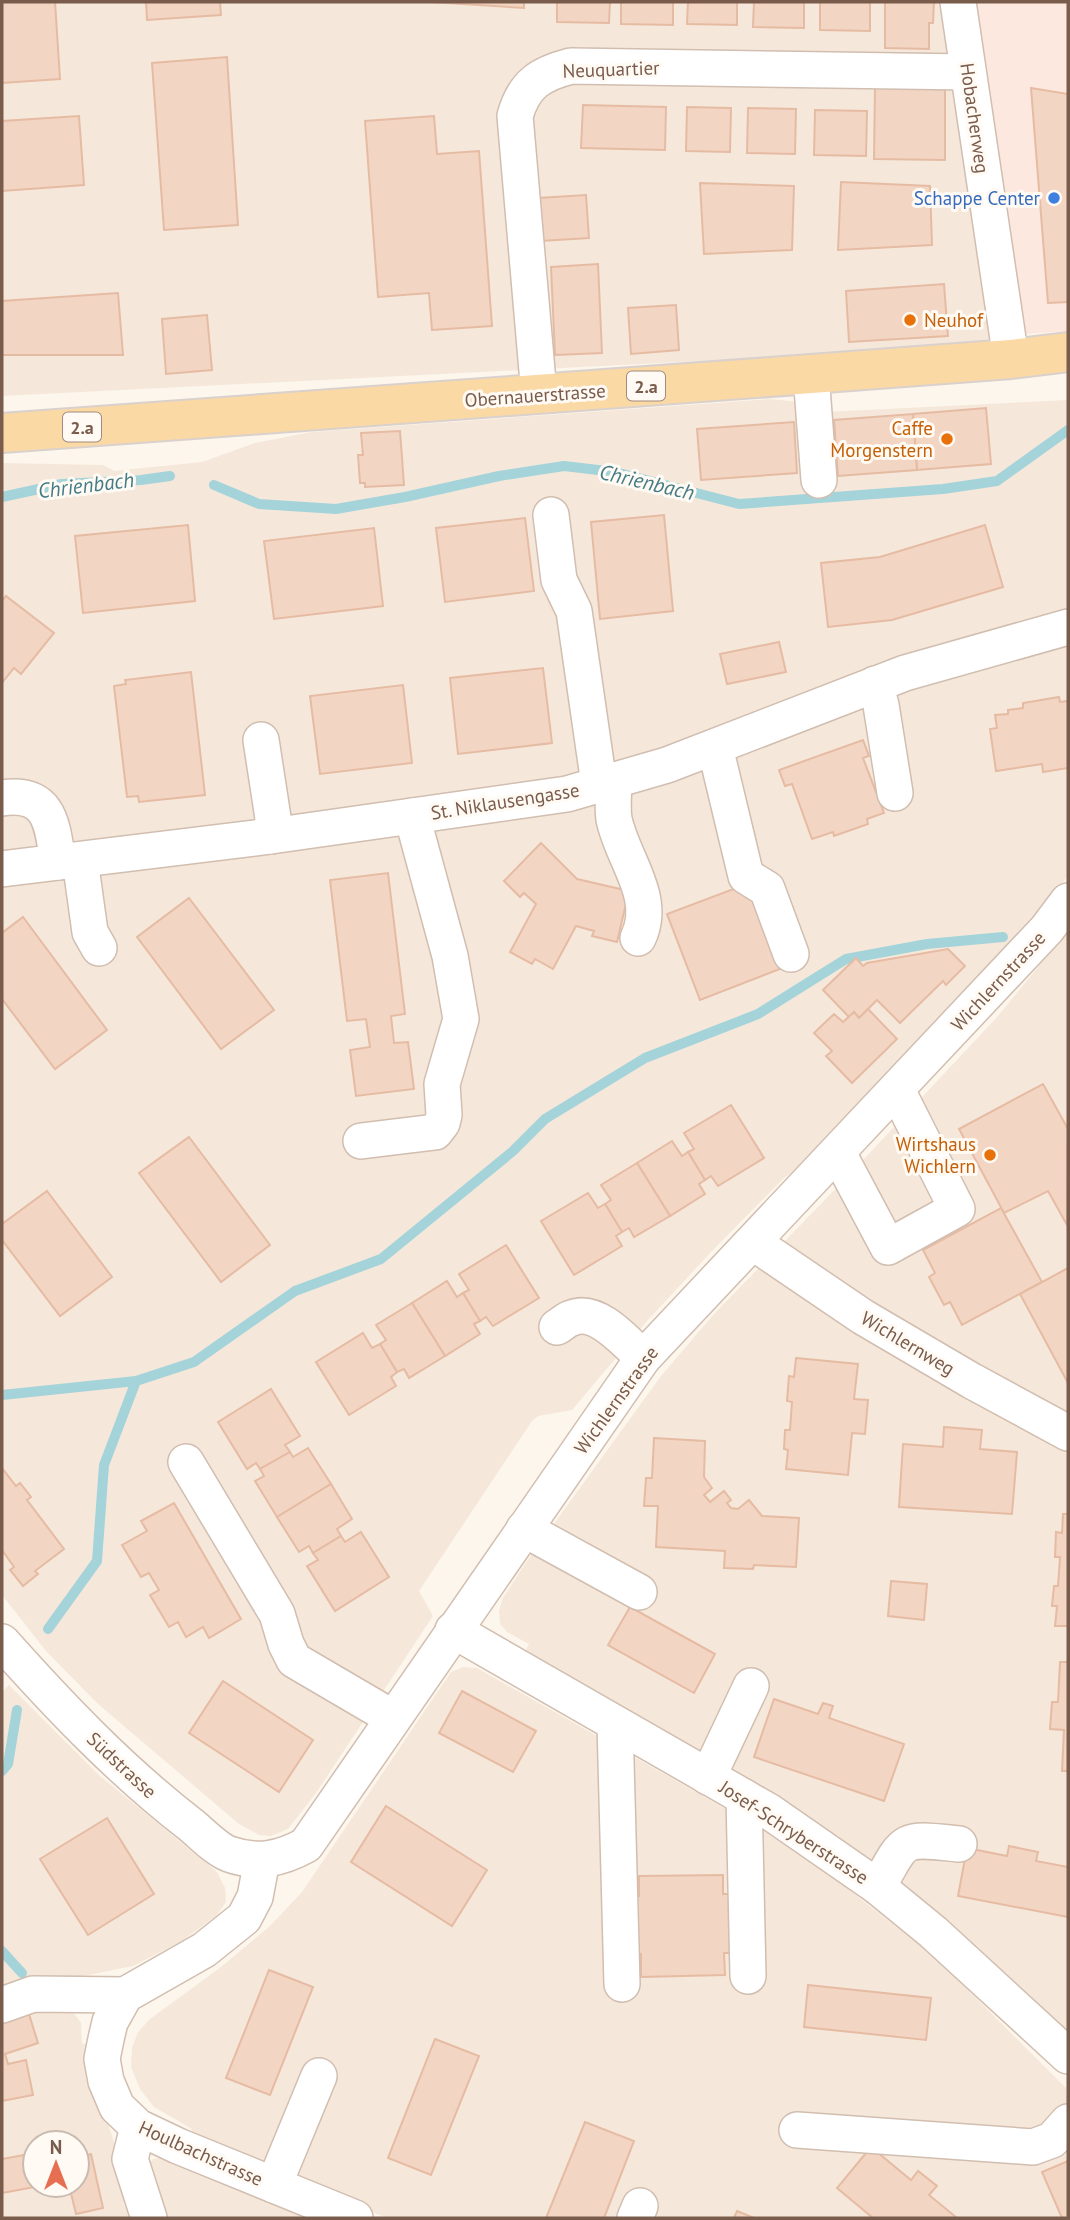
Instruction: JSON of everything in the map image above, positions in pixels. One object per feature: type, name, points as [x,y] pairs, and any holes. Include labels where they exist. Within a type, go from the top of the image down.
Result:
[{"type":"main road","name":"Obernauerstrasse","points":[[2,433],[1011,359],[1068,352]]},
{"type":"street","name":"Hobacherweg","points":[[958,2],[1011,359]]},
{"type":"street","name":"Neuquartier","points":[[539,394],[515,116],[522,95],[547,73],[571,66],[968,72]]},
{"type":"street","points":[[811,374],[819,480]]},
{"type":"street","points":[[551,515],[559,580],[573,611],[614,818],[640,888],[645,913],[644,927],[638,939]]},
{"type":"street","name":"St. Niklausengasse","points":[[2,869],[271,836],[567,794],[667,765],[905,673],[1068,627]]},
{"type":"street","points":[[875,684],[881,705],[895,793]]},
{"type":"street","points":[[261,740],[273,818],[271,836]]},
{"type":"street","points":[[715,747],[746,876],[767,889],[791,954]]},
{"type":"street","points":[[2,798],[16,796],[33,801],[47,813],[69,861],[90,932],[99,948]]},
{"type":"street","points":[[401,817],[437,1000]]},
{"type":"street","points":[[361,1141],[435,1132],[442,1124],[442,1084],[461,1019],[450,956],[401,817]]},
{"type":"street","name":"Wichlernstrasse","points":[[262,1860],[286,1856],[306,1845],[643,1358],[754,1244],[897,1090],[1058,937],[1068,901]]},
{"type":"street","points":[[838,1153],[888,1247],[957,1209],[897,1090]]},
{"type":"street","name":"Wichlernweg","points":[[754,1244],[863,1317],[1068,1433]]},
{"type":"street","points":[[557,1327],[574,1316],[597,1320],[605,1323],[643,1358]]},
{"type":"street","points":[[186,1462],[277,1614],[294,1660],[393,1718]]},
{"type":"street","points":[[524,1529],[639,1592]]},
{"type":"street","name":"Josef-Schryberstrasse","points":[[453,1630],[744,1797],[878,1887],[1064,2044]]},
{"type":"street","name":"Südstrasse","points":[[2,1642],[59,1705],[158,1800],[228,1854],[262,1860]]},
{"type":"street","points":[[708,1777],[751,1686]]},
{"type":"street","points":[[615,1724],[622,1984]]},
{"type":"street","points":[[744,1797],[748,1976]]},
{"type":"street","points":[[878,1887],[905,1843],[919,1839],[959,1844]]},
{"type":"street","points":[[2,2005],[33,1994],[125,1995],[204,1950],[244,1918],[255,1896],[262,1860]]},
{"type":"street","name":"Houlbachstrasse","points":[[125,1995],[110,2022],[102,2059],[106,2081],[117,2107],[138,2127],[177,2146],[355,2218]]},
{"type":"street","points":[[274,2185],[319,2076]]},
{"type":"street","points":[[797,2130],[1032,2147],[1052,2140],[1068,2122]]},
{"type":"street","points":[[138,2127],[130,2159],[149,2218]]},
{"type":"shaded area","points":[[2,2],[949,2],[1001,346],[2,396]]},
{"type":"shaded area","points":[[964,2],[1068,2],[1068,331],[1012,335]]},
{"type":"shaded area","points":[[770,399],[800,402],[805,413],[1068,400],[1068,876],[1025,932],[812,1162],[785,1177],[712,1251],[648,1320],[572,1410],[538,1416],[532,1421],[419,1591],[433,1616],[316,1793],[288,1829],[271,1836],[259,1835],[239,1824],[98,1704],[46,1651],[2,1595],[2,463],[103,465],[114,471],[202,462],[255,443],[311,432]]},
{"type":"shaded area","points":[[1068,930],[1068,2035],[1012,1979],[913,1892],[747,1778],[525,1652],[529,1644],[507,1632],[500,1624],[499,1611],[503,1598],[527,1561],[661,1376],[714,1314],[998,1016]]},
{"type":"shaded area","points":[[463,1667],[477,1668],[772,1835],[843,1885],[937,1959],[1068,2090],[1068,2218],[387,2218],[189,2137],[192,2129],[154,2107],[140,2089],[131,2067],[132,2048],[138,2032],[150,2019],[221,1967],[270,1926],[302,1892],[451,1672]]},
{"type":"shaded area","points":[[9,1685],[100,1776],[217,1872],[225,1888],[226,1902],[217,1915],[182,1941],[133,1966],[30,1987],[73,2012],[81,2023],[82,2043],[89,2046],[107,2120],[132,2199],[123,2203],[131,2218],[2,2218],[2,1692]]},
{"type":"shaded area","points":[[165,2157],[319,2218],[159,2218],[144,2170],[153,2159]]},
{"type":"building","points":[[2,2],[55,2],[60,79],[2,83]]},
{"type":"building","points":[[146,2],[220,2],[221,15],[147,20]]},
{"type":"building","points":[[431,2],[524,2],[524,8]]},
{"type":"building","points":[[557,2],[610,2],[609,23],[557,22]]},
{"type":"building","points":[[621,2],[673,2],[673,25],[621,24]]},
{"type":"building","points":[[688,2],[737,2],[737,25],[687,24]]},
{"type":"building","points":[[754,2],[804,2],[804,28],[753,27]]},
{"type":"building","points":[[820,2],[870,2],[870,31],[820,30]]},
{"type":"building","points":[[885,2],[934,2],[933,23],[929,23],[929,49],[885,48]]},
{"type":"building","points":[[227,57],[238,225],[164,230],[152,63]]},
{"type":"building","points":[[875,85],[945,85],[945,160],[874,159]]},
{"type":"building","name":"Schappe Center","points":[[1031,88],[1068,94],[1068,302],[1048,303]]},
{"type":"building","points":[[583,105],[666,107],[665,150],[581,148]]},
{"type":"building","points":[[687,107],[731,108],[730,152],[686,151]]},
{"type":"building","points":[[748,108],[796,109],[795,154],[747,153]]},
{"type":"building","points":[[815,110],[867,111],[866,156],[814,155]]},
{"type":"building","points":[[79,116],[84,185],[2,191],[2,121]]},
{"type":"building","points":[[434,116],[437,154],[479,151],[492,326],[432,330],[429,293],[378,297],[365,121]]},
{"type":"building","points":[[841,182],[930,186],[932,245],[838,250]]},
{"type":"building","points":[[700,183],[794,186],[792,250],[704,254]]},
{"type":"building","points":[[586,195],[589,238],[541,241],[538,198]]},
{"type":"building","points":[[598,264],[602,353],[555,355],[551,267]]},
{"type":"building","points":[[944,284],[948,336],[849,342],[846,291]]},
{"type":"building","points":[[118,293],[123,355],[2,355],[2,301]]},
{"type":"building","points":[[676,305],[679,350],[631,354],[628,308]]},
{"type":"building","points":[[207,315],[212,370],[166,374],[162,319]]},
{"type":"building","points":[[986,408],[991,464],[917,470],[913,414]]},
{"type":"building","points":[[913,414],[917,470],[838,476],[834,420]]},
{"type":"building","points":[[794,422],[797,473],[701,480],[697,429]]},
{"type":"building","points":[[400,431],[404,485],[365,487],[365,483],[360,483],[358,455],[363,455],[361,433]]},
{"type":"building","points":[[664,515],[673,611],[600,619],[591,522]]},
{"type":"building","points":[[525,518],[534,591],[445,602],[436,528]]},
{"type":"building","points":[[188,525],[195,601],[83,613],[75,536]]},
{"type":"building","points":[[985,525],[1003,587],[892,620],[828,627],[821,563],[880,557]]},
{"type":"building","points":[[374,528],[383,606],[274,619],[264,541]]},
{"type":"building","points":[[6,596],[54,633],[21,674],[14,668],[2,683],[2,601]]},
{"type":"building","points":[[779,642],[786,672],[727,684],[720,654]]},
{"type":"building","points":[[543,668],[552,743],[458,754],[450,678]]},
{"type":"building","points":[[191,672],[205,795],[139,802],[138,796],[127,797],[114,686],[126,684],[125,680]]},
{"type":"building","points":[[403,685],[412,763],[320,774],[310,696]]},
{"type":"building","points":[[1059,697],[1060,702],[1068,701],[1068,768],[1043,772],[1042,764],[996,771],[990,729],[997,728],[995,715],[1008,714],[1008,710],[1023,708],[1023,703]]},
{"type":"building","points":[[863,740],[869,756],[863,758],[884,813],[867,819],[868,824],[834,836],[833,832],[812,839],[792,784],[785,786],[779,770]]},
{"type":"building","points":[[541,843],[577,879],[629,891],[617,942],[592,936],[594,931],[576,926],[553,969],[535,959],[532,964],[510,952],[536,904],[524,893],[520,897],[504,881]]},
{"type":"building","points":[[388,873],[405,1014],[391,1016],[394,1043],[408,1042],[414,1089],[356,1096],[350,1050],[370,1047],[366,1019],[347,1021],[330,880]]},
{"type":"building","points":[[752,882],[785,967],[700,1000],[667,914]]},
{"type":"building","points":[[189,898],[274,1010],[221,1049],[137,937]]},
{"type":"building","points":[[23,917],[107,1030],[55,1069],[2,999],[2,933]]},
{"type":"building","points":[[948,949],[965,966],[946,985],[943,981],[900,1023],[877,1000],[859,1018],[854,1012],[849,1017],[823,990],[856,958],[863,966],[867,963]]},
{"type":"building","points":[[868,1009],[897,1039],[852,1083],[826,1056],[832,1051],[814,1033],[834,1014],[843,1022],[854,1012],[859,1018]]},
{"type":"building","points":[[1043,1084],[1068,1129],[1067,1225],[1048,1191],[1004,1213],[959,1129]]},
{"type":"building","points":[[731,1105],[764,1158],[718,1186],[711,1176],[705,1180],[688,1152],[694,1149],[684,1133]]},
{"type":"building","points":[[189,1137],[270,1245],[221,1282],[139,1173]]},
{"type":"building","points":[[672,1141],[682,1156],[688,1152],[705,1180],[699,1184],[705,1194],[670,1216],[637,1163]]},
{"type":"building","points":[[637,1163],[670,1216],[634,1237],[629,1228],[622,1232],[605,1204],[611,1200],[601,1185]]},
{"type":"building","points":[[47,1191],[112,1277],[60,1316],[2,1240],[2,1224]]},
{"type":"building","points":[[588,1193],[598,1208],[605,1204],[622,1232],[616,1236],[622,1246],[574,1275],[541,1221]]},
{"type":"building","points":[[1001,1208],[1042,1282],[962,1325],[950,1302],[944,1305],[929,1277],[935,1273],[923,1250]]},
{"type":"building","points":[[506,1245],[539,1298],[493,1326],[486,1317],[480,1321],[463,1293],[469,1290],[459,1274]]},
{"type":"building","points":[[1068,1268],[1068,1383],[1020,1294]]},
{"type":"building","points":[[447,1281],[457,1297],[463,1293],[480,1321],[474,1324],[480,1334],[445,1356],[412,1303]]},
{"type":"building","points":[[412,1303],[445,1356],[409,1378],[404,1369],[397,1372],[380,1344],[386,1340],[376,1325]]},
{"type":"building","points":[[363,1333],[372,1348],[380,1344],[397,1372],[391,1377],[396,1386],[349,1415],[316,1362]]},
{"type":"building","points":[[796,1358],[858,1364],[854,1399],[868,1400],[865,1434],[852,1433],[848,1475],[786,1469],[788,1450],[784,1449],[785,1430],[790,1430],[792,1402],[787,1401],[789,1376],[794,1377]]},
{"type":"building","points":[[271,1389],[300,1436],[285,1445],[290,1452],[260,1469],[256,1463],[247,1469],[218,1422]]},
{"type":"building","points":[[944,1427],[982,1430],[980,1449],[1017,1452],[1012,1514],[899,1507],[903,1444],[943,1447]]},
{"type":"building","points":[[654,1438],[705,1441],[704,1477],[712,1488],[704,1495],[710,1502],[724,1491],[731,1500],[727,1503],[731,1508],[738,1509],[749,1500],[762,1516],[799,1518],[796,1567],[754,1565],[753,1569],[724,1568],[725,1551],[656,1547],[658,1506],[644,1506],[646,1478],[652,1478]]},
{"type":"building","points":[[308,1448],[331,1484],[277,1517],[255,1481],[264,1476],[260,1469],[290,1452],[293,1457]]},
{"type":"building","points":[[2,1468],[16,1486],[20,1483],[31,1497],[27,1500],[64,1549],[35,1571],[38,1574],[23,1586],[10,1570],[14,1567],[2,1550]]},
{"type":"building","points":[[331,1484],[352,1519],[337,1529],[341,1536],[313,1553],[309,1546],[299,1552],[277,1517]]},
{"type":"building","points":[[174,1503],[241,1619],[209,1638],[203,1627],[186,1637],[178,1622],[169,1627],[150,1595],[159,1590],[149,1573],[141,1577],[122,1545],[147,1531],[141,1521]]},
{"type":"building","points":[[1063,1514],[1068,1514],[1068,1626],[1055,1626],[1057,1606],[1052,1606],[1054,1586],[1058,1586],[1060,1557],[1055,1557],[1056,1532],[1062,1533]]},
{"type":"building","points":[[361,1532],[389,1577],[335,1611],[307,1566],[318,1560],[313,1553],[341,1536],[345,1542]]},
{"type":"building","points":[[891,1581],[927,1584],[924,1620],[888,1616]]},
{"type":"building","points":[[630,1607],[715,1654],[694,1693],[608,1645]]},
{"type":"building","points":[[1060,1662],[1068,1662],[1068,1771],[1062,1771],[1064,1730],[1050,1729],[1052,1702],[1058,1702]]},
{"type":"building","points":[[223,1681],[313,1740],[279,1792],[189,1733]]},
{"type":"building","points":[[462,1691],[536,1731],[513,1772],[439,1733]]},
{"type":"building","points":[[774,1699],[818,1714],[823,1703],[833,1706],[829,1718],[904,1744],[884,1801],[754,1757]]},
{"type":"building","points":[[386,1806],[487,1870],[452,1926],[351,1862]]},
{"type":"building","points":[[107,1818],[154,1894],[88,1935],[40,1859]]},
{"type":"building","points":[[1009,1846],[1038,1852],[1036,1861],[1068,1867],[1068,1917],[958,1896],[967,1848],[1007,1856]]},
{"type":"building","points":[[723,1875],[723,1894],[730,1894],[731,1953],[724,1953],[725,1975],[641,1977],[641,1954],[635,1954],[634,1896],[639,1896],[639,1876]]},
{"type":"building","points":[[269,1970],[313,1987],[270,2095],[226,2078]]},
{"type":"building","points":[[808,1985],[931,1998],[926,2040],[804,2027]]},
{"type":"building","points":[[28,2011],[38,2043],[5,2054],[8,2064],[26,2060],[33,2095],[2,2101],[2,2019]]},
{"type":"building","points":[[435,2039],[479,2056],[431,2175],[388,2158]]},
{"type":"building","points":[[585,2122],[634,2141],[604,2218],[546,2218]]},
{"type":"building","points":[[871,2147],[911,2180],[918,2171],[937,2186],[929,2195],[957,2218],[873,2218],[837,2188]]},
{"type":"building","points":[[91,2154],[103,2208],[76,2214],[72,2199],[91,2199]]},
{"type":"building","points":[[21,2156],[21,2189],[2,2193],[2,2159]]},
{"type":"building","points":[[1068,2161],[1068,2218],[1062,2218],[1042,2172]]},
{"type":"building","points":[[737,2211],[754,2218],[734,2218]]},
{"type":"waterway","name":"Chrienbach","points":[[214,485],[259,504],[336,509],[499,476],[564,466],[615,472],[739,504],[943,489],[997,481],[1068,430]]},
{"type":"waterway","name":"Chrienbach","points":[[2,497],[62,484],[170,476]]},
{"type":"waterway","points":[[2,1395],[136,1381],[194,1362],[295,1291],[381,1259],[513,1151],[545,1119],[645,1058],[758,1014],[846,959],[927,944],[1003,937]]},
{"type":"waterway","points":[[48,1629],[97,1561],[104,1465],[136,1381]]},
{"type":"waterway","points":[[2,1771],[8,1764],[17,1710]]},
{"type":"waterway","points":[[2,1951],[22,1973]]},
{"type":"place","name":"Schappe Center","points":[[1054,198]]},
{"type":"place","name":"Neuhof","points":[[910,320]]},
{"type":"place","name":"Caffe Morgenstern","points":[[947,439]]},
{"type":"place","name":"Wirtshaus Wichlern","points":[[990,1155]]}]
